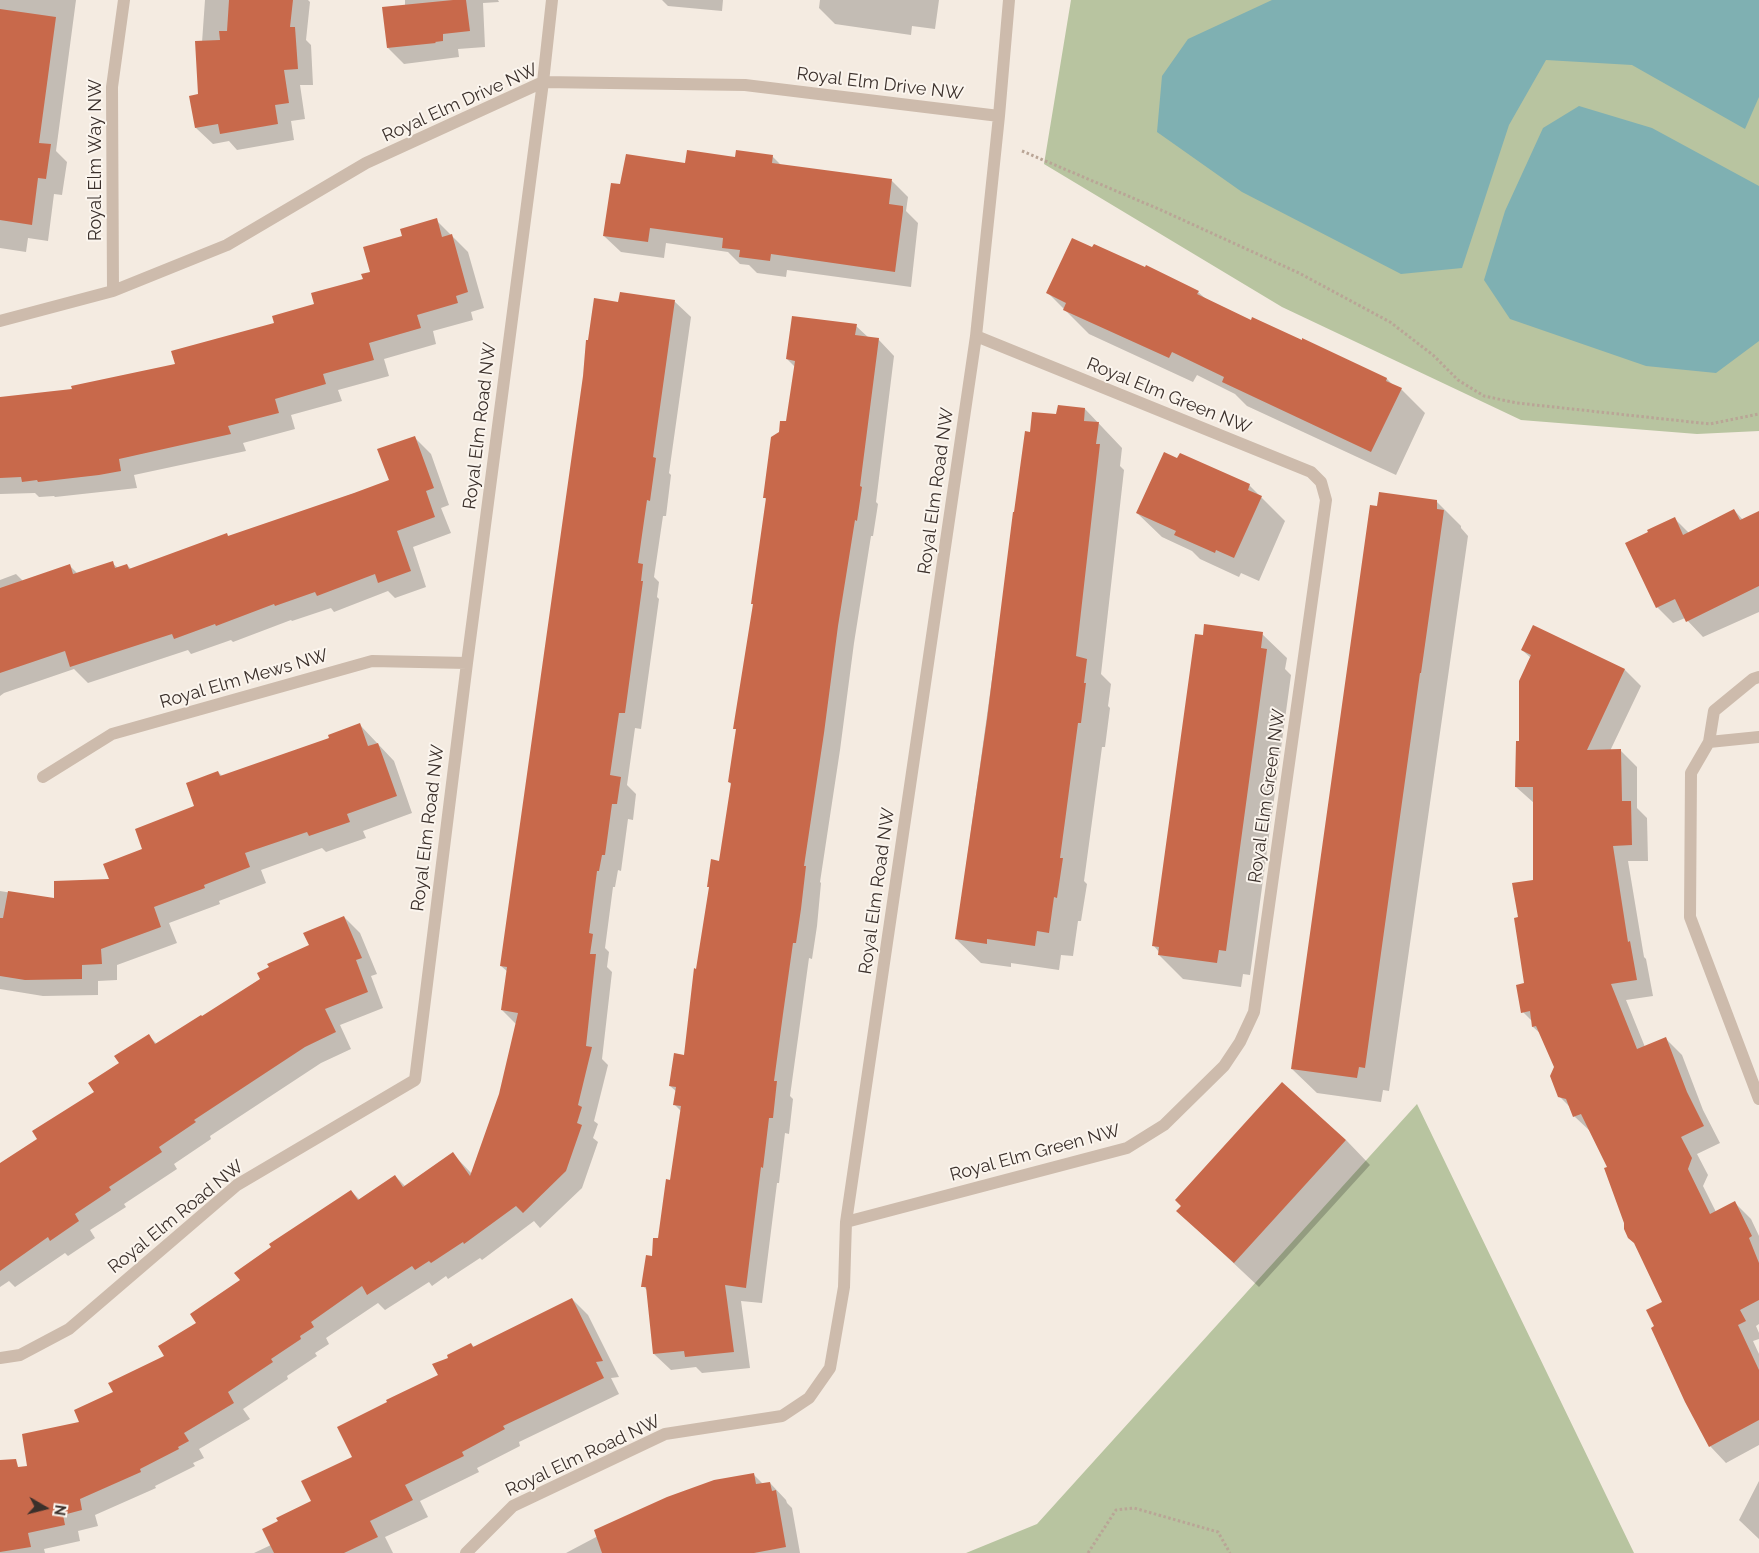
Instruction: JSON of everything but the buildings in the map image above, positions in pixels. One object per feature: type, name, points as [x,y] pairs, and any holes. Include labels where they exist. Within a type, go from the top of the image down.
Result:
[{"type":"street","name":"Royal Elm Way NW","points":[[114,291],[112,87],[124,0]]},
{"type":"street","points":[[543,82],[552,0]]},
{"type":"street","name":"Royal Elm Road NW","points":[[466,1553],[513,1506],[665,1434],[782,1416],[809,1398],[830,1368],[844,1287],[846,1222],[976,336],[1009,0]]},
{"type":"street","name":"Royal Elm Drive NW","points":[[0,321],[114,291],[227,245],[366,163],[543,82],[745,85],[999,116]]},
{"type":"street","name":"Royal Elm Road NW","points":[[0,1358],[20,1355],[69,1329],[237,1185],[415,1080],[543,82]]},
{"type":"street","name":"Royal Elm Green NW","points":[[846,1222],[1127,1148],[1164,1125],[1224,1066],[1240,1042],[1254,1012],[1326,500],[1321,482],[1311,472],[976,336]]},
{"type":"street","name":"Royal Elm Mews NW","points":[[43,777],[112,734],[372,661],[467,663]]},
{"type":"street","points":[[1759,677],[1753,678],[1714,711],[1709,742],[1691,773],[1690,917],[1759,1099]]},
{"type":"street","points":[[1709,742],[1759,737]]},
{"type":"path","points":[[1032,155],[1152,206],[1299,273],[1390,322],[1433,356],[1458,380],[1484,396],[1517,403],[1710,424],[1759,414]]},
{"type":"path","points":[[1088,1553],[1116,1510],[1134,1508],[1218,1532],[1230,1553]]},
{"type":"green space","points":[[1071,0],[1759,0],[1759,431],[1697,434],[1521,420],[1282,307],[1044,164]]},
{"type":"green space","points":[[1417,1104],[1634,1553],[966,1553],[1037,1524]]},
{"type":"water","points":[[1272,0],[1759,0],[1759,97],[1745,129],[1632,65],[1546,60],[1509,125],[1462,268],[1401,274],[1242,192],[1157,132],[1162,76],[1188,39]]},
{"type":"water","points":[[1579,106],[1652,128],[1759,186],[1759,341],[1716,373],[1646,366],[1510,319],[1484,280],[1505,211],[1543,128]]}]
